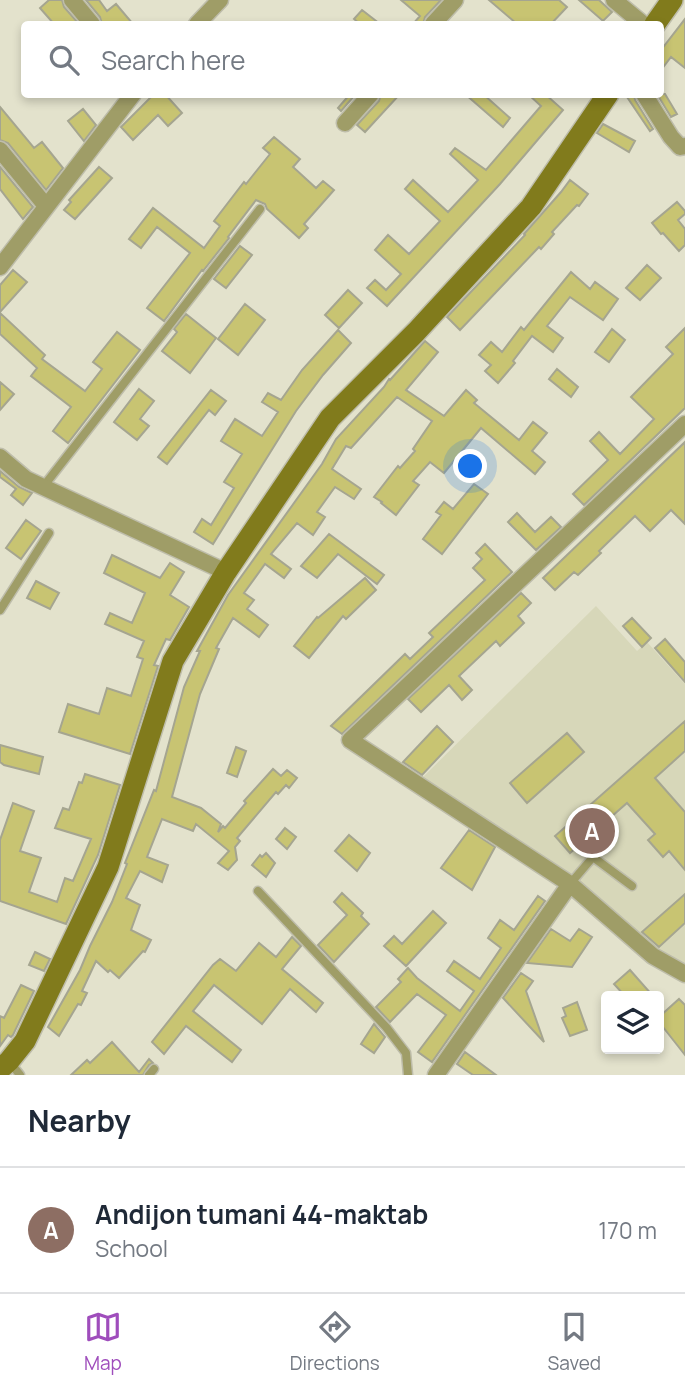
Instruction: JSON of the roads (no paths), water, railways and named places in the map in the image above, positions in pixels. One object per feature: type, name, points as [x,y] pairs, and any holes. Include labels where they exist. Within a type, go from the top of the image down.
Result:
[{"type":"street","points":[[72,0],[90,21]]},
{"type":"street","points":[[200,21],[220,0]]},
{"type":"street","points":[[436,21],[455,0]]},
{"type":"street","points":[[614,0],[639,21]]},
{"type":"street","points":[[657,21],[672,0]]},
{"type":"street","points":[[0,267],[130,98]]},
{"type":"street","points":[[345,123],[367,98]]},
{"type":"street","points":[[10,1068],[108,867],[173,661],[226,572],[330,418],[416,332],[531,207],[605,98]]},
{"type":"street","points":[[647,98],[671,137],[680,147],[685,146]]},
{"type":"street","points":[[0,150],[46,206]]},
{"type":"street","points":[[685,424],[349,740],[570,884],[653,956],[685,974]]},
{"type":"street","points":[[0,457],[26,480],[226,572]]},
{"type":"street","points":[[436,1075],[570,884]]},
{"type":"lane","points":[[43,487],[260,209]]},
{"type":"lane","points":[[0,610],[49,533]]},
{"type":"lane","points":[[570,884],[593,857],[632,886]]},
{"type":"lane","points":[[258,891],[386,1027],[407,1053],[408,1075]]},
{"type":"place","name":"Andijon tumani 44-maktab","points":[[592,831]]}]
